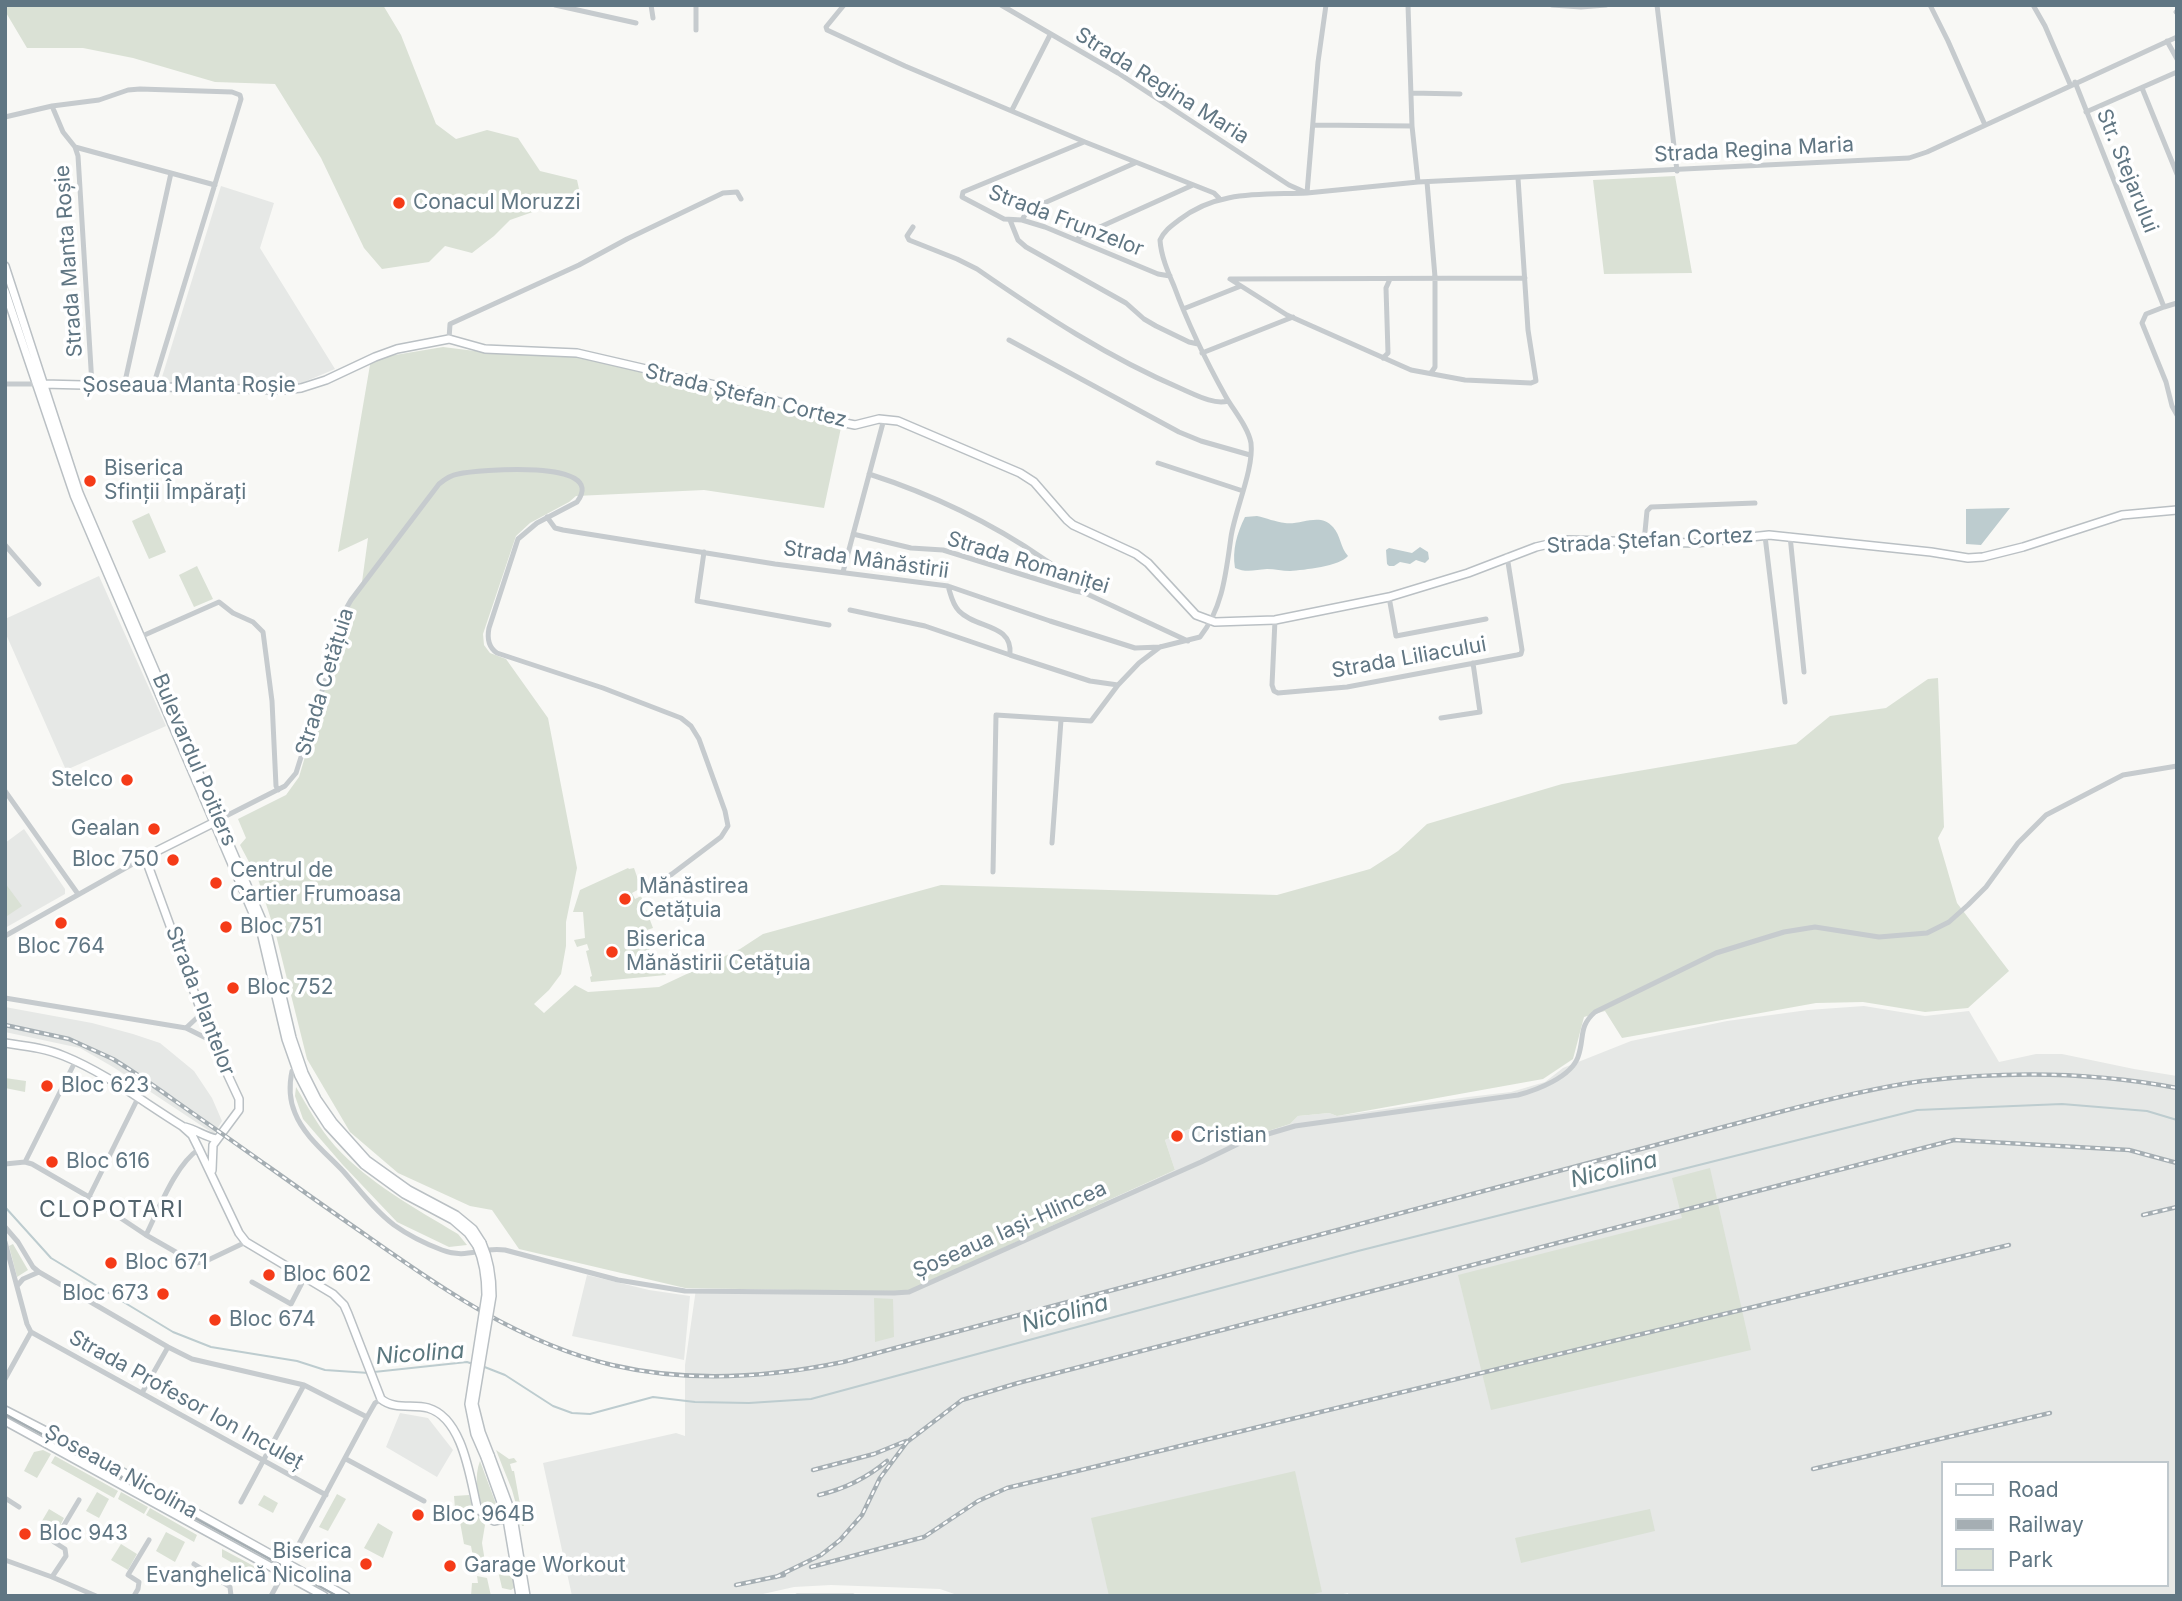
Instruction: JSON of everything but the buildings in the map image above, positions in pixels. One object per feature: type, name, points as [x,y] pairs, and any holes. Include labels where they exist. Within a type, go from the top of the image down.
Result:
[{"type":"street","points":[[555,5],[636,23]]},
{"type":"street","points":[[651,5],[653,18]]},
{"type":"street","points":[[696,5],[696,30]]},
{"type":"street","points":[[844,5],[826,29],[905,66],[1135,163],[1214,193],[1219,198]]},
{"type":"street","name":"Strada Regina Maria","points":[[1001,5],[1118,73],[1289,185],[1307,193],[1418,182],[1909,158],[2177,37]]},
{"type":"street","points":[[1212,621],[1220,600],[1233,526],[1250,455],[1248,434],[1202,353],[1160,245],[1164,233],[1186,214],[1219,198],[1307,193],[1318,61],[1326,5]]},
{"type":"street","points":[[1408,5],[1412,126],[1418,182]]},
{"type":"street","points":[[1552,5],[1606,5]]},
{"type":"street","points":[[1657,5],[1677,171]]},
{"type":"street","points":[[1930,5],[1985,125]]},
{"type":"street","name":"Str. Stejarului","points":[[2033,5],[2086,112],[2164,307]]},
{"type":"street","points":[[1012,110],[1050,35]]},
{"type":"street","points":[[2167,41],[2177,59]]},
{"type":"street","points":[[2086,112],[2177,72]]},
{"type":"street","points":[[2142,88],[2177,174]]},
{"type":"street","points":[[5,117],[52,106],[99,100],[128,90],[240,95],[242,103],[155,387]]},
{"type":"street","points":[[1411,93],[1460,94]]},
{"type":"street","name":"Strada Manta Roșie","points":[[52,106],[63,132],[75,147],[78,156],[92,385]]},
{"type":"street","points":[[1313,125],[1412,126]]},
{"type":"street","name":"Strada Frunzelor","points":[[1085,142],[962,194],[964,199],[1010,220],[1022,220],[1045,227],[1158,274],[1170,276]]},
{"type":"street","points":[[75,147],[215,185]]},
{"type":"street","points":[[1022,220],[1026,213],[1035,207],[1135,163]]},
{"type":"street","points":[[124,386],[171,173]]},
{"type":"street","points":[[1518,178],[1525,278],[1528,330],[1536,380],[1531,383],[1489,383],[1411,370],[1293,317],[1230,279],[1525,278]]},
{"type":"street","points":[[1427,182],[1435,277],[1436,367],[1431,373]]},
{"type":"street","points":[[1077,240],[1080,236],[1193,185]]},
{"type":"street","points":[[449,339],[450,324],[579,265],[626,239],[723,193],[737,192],[741,199]]},
{"type":"street","points":[[1010,220],[1018,240],[1026,247],[1126,303],[1156,326],[1198,344]]},
{"type":"street","points":[[913,228],[907,236],[909,240],[977,269],[1088,342],[1202,398],[1228,401]]},
{"type":"street","name":"Bulevardul Poitiers","points":[[5,266],[74,495],[267,932],[299,1068],[332,1122],[367,1160],[409,1190],[456,1215],[473,1229],[489,1259],[492,1296],[474,1404],[488,1456],[510,1518],[526,1596]]},
{"type":"street","points":[[1383,358],[1388,353],[1386,288],[1390,279]]},
{"type":"street","points":[[1183,309],[1241,286]]},
{"type":"street","name":"Bulevardul Poitiers","points":[[5,290],[79,494],[217,820]]},
{"type":"street","points":[[2177,303],[2146,314],[2142,323],[2177,415]]},
{"type":"street","points":[[1202,353],[1293,317]]},
{"type":"street","name":"Șoseaua Manta Roșie","points":[[5,384],[283,390],[301,388],[326,380],[397,349],[449,339]]},
{"type":"street","name":"Strada Ștefan Cortez","points":[[449,339],[485,349],[577,353],[754,394],[845,424],[855,425],[884,419],[911,426],[1005,466],[1034,482],[1067,520],[1136,554],[1148,563],[1196,615],[1220,623],[1275,621],[1389,597],[1468,573],[1507,556],[1566,540],[1696,543],[1765,536],[1790,537],[1968,558],[2023,547],[2122,515],[2177,510]]},
{"type":"street","points":[[1009,340],[1179,432],[1250,455]]},
{"type":"street","points":[[843,572],[884,419]]},
{"type":"street","points":[[1158,463],[1243,491]]},
{"type":"street","name":"Strada Cetățuia","points":[[5,936],[145,857],[291,781],[301,762],[343,614],[439,484],[450,477],[475,472],[531,468],[560,472],[578,482],[582,489],[581,496],[577,502],[523,533],[514,549],[489,628],[490,646],[497,653],[603,688],[681,718],[691,726],[699,739],[727,817],[726,831],[721,837],[672,874],[641,893]]},
{"type":"street","points":[[869,474],[907,486],[983,521],[1077,582],[1085,593]]},
{"type":"street","points":[[1644,542],[1647,510],[1651,507],[1755,503]]},
{"type":"street","name":"Strada Mânăstirii","points":[[547,517],[555,528],[563,530],[775,564],[948,586],[1135,648],[1160,647],[1200,637],[1212,621]]},
{"type":"street","name":"Strada Romaniței","points":[[853,534],[911,548],[943,550],[1085,593],[1188,641]]},
{"type":"street","points":[[1765,536],[1786,702]]},
{"type":"street","points":[[1790,537],[1804,672]]},
{"type":"street","points":[[5,545],[39,584]]},
{"type":"street","points":[[704,552],[696,601],[829,625]]},
{"type":"street","name":"Strada Liliacului","points":[[1275,621],[1272,685],[1274,691],[1278,692],[1347,688],[1521,654],[1507,556]]},
{"type":"street","points":[[948,586],[953,603],[960,612],[1005,636],[1011,645],[1010,655]]},
{"type":"street","points":[[1389,597],[1396,636],[1486,619]]},
{"type":"street","points":[[141,637],[219,602],[233,613],[253,622],[263,632],[272,701],[278,790]]},
{"type":"street","points":[[850,610],[925,626],[1090,681],[1118,685]]},
{"type":"street","points":[[993,872],[996,715],[1091,721],[1118,685],[1139,663],[1160,647]]},
{"type":"street","points":[[1135,648],[1139,663]]},
{"type":"street","points":[[1441,718],[1480,712],[1473,663]]},
{"type":"street","points":[[1052,843],[1061,720]]},
{"type":"street","name":"Șoseaua Iași-Hlincea","points":[[299,1068],[292,1071],[291,1103],[302,1127],[376,1209],[396,1226],[444,1251],[472,1254],[491,1248],[505,1250],[618,1280],[685,1290],[894,1293],[917,1289],[1255,1137],[1295,1126],[1539,1090],[1575,1063],[1583,1026],[1595,1012],[1716,953],[1799,929],[1815,927],[1879,937],[1927,933],[1950,922],[1968,905],[1986,887],[2018,843],[2046,815],[2123,775],[2177,766]]},
{"type":"street","points":[[6,794],[78,894]]},
{"type":"street","name":"Strada Plantelor","points":[[145,857],[212,1041],[239,1099],[239,1110],[213,1145],[212,1174]]},
{"type":"street","points":[[5,998],[186,1028],[212,1041]]},
{"type":"street","points":[[186,1028],[202,1013]]},
{"type":"street","points":[[5,1043],[33,1046],[64,1056],[138,1098],[192,1135],[239,1233],[246,1242],[333,1294],[344,1305],[381,1399],[391,1405],[427,1408],[442,1416],[453,1431],[466,1458],[477,1507],[494,1521],[510,1518]]},
{"type":"street","points":[[25,1162],[75,1062]]},
{"type":"street","points":[[89,1197],[138,1098]]},
{"type":"street","points":[[181,1126],[217,1139]]},
{"type":"street","points":[[146,1235],[181,1168],[199,1149]]},
{"type":"street","points":[[5,1164],[25,1162],[89,1197],[190,1261],[200,1264],[246,1242]]},
{"type":"street","points":[[5,1227],[39,1272],[168,1348],[192,1359],[304,1385],[368,1417]]},
{"type":"street","points":[[5,1242],[31,1332],[5,1379]]},
{"type":"street","points":[[17,1286],[23,1279],[39,1272]]},
{"type":"street","points":[[252,1282],[290,1304],[305,1277]]},
{"type":"street","name":"Strada Profesor Ion Inculeț","points":[[31,1332],[326,1495]]},
{"type":"street","points":[[142,1393],[168,1348]]},
{"type":"street","points":[[242,1502],[304,1385]]},
{"type":"street","points":[[271,1596],[375,1403],[381,1399]]},
{"type":"street","name":"Șoseaua Nicolina","points":[[5,1410],[85,1451],[346,1596]]},
{"type":"street","name":"Șoseaua Nicolina","points":[[5,1422],[324,1596]]},
{"type":"street","points":[[346,1459],[424,1501]]},
{"type":"street","points":[[5,1498],[19,1507]]},
{"type":"street","points":[[52,1577],[66,1556],[65,1549],[54,1542],[79,1500]]},
{"type":"street","name":"Bulevardul Poitiers","points":[[510,1518],[520,1596]]},
{"type":"street","points":[[134,1596],[139,1582],[128,1575],[149,1540]]},
{"type":"street","points":[[5,1560],[96,1596]]},
{"type":"street","points":[[194,1564],[230,1587],[230,1596]]},
{"type":"street","points":[[797,1596],[853,1596]]},
{"type":"shaded area","points":[[221,186],[274,203],[260,248],[335,369],[297,385],[163,383],[162,377]]},
{"type":"shaded area","points":[[2010,508],[1981,545],[1966,544],[1966,509]]},
{"type":"shaded area","points":[[1257,516],[1285,523],[1322,520],[1336,530],[1348,556],[1330,565],[1312,568],[1287,571],[1239,570],[1235,568],[1234,561],[1242,523],[1245,517]]},
{"type":"shaded area","points":[[1420,547],[1428,552],[1429,559],[1425,563],[1416,560],[1410,564],[1387,564],[1386,550],[1389,548],[1412,553]]},
{"type":"shaded area","points":[[99,576],[166,726],[66,770],[5,632],[5,619]]},
{"type":"shaded area","points":[[24,829],[65,889],[65,894],[5,928],[5,843]]},
{"type":"shaded area","points":[[1864,1006],[1925,1016],[1969,1011],[1999,1062],[2036,1054],[2062,1054],[2177,1076],[2177,1596],[1349,1596],[1348,1593],[1334,1596],[960,1596],[940,1589],[831,1585],[794,1587],[754,1596],[572,1596],[543,1463],[676,1433],[685,1436],[685,1365],[696,1289],[907,1292],[1175,1170],[1165,1140],[1189,1129],[1226,1132],[1237,1141],[1290,1124],[1298,1116],[1329,1113],[1337,1116],[1511,1092],[1545,1082],[1563,1068],[1631,1041],[1727,1021],[1808,1010]]},
{"type":"shaded area","points":[[5,1007],[92,1023],[160,1043],[194,1071],[212,1098],[222,1121],[214,1134],[80,1048],[5,1032]]},
{"type":"shaded area","points":[[587,1275],[649,1290],[690,1296],[684,1360],[572,1336]]},
{"type":"shaded area","points":[[400,1413],[428,1418],[453,1450],[437,1477],[386,1447]]},
{"type":"green space","points":[[5,5],[383,5],[401,35],[436,124],[456,139],[487,130],[518,138],[540,171],[577,180],[579,189],[564,201],[510,220],[472,253],[445,246],[429,262],[382,269],[364,248],[321,158],[275,84],[215,82],[133,58],[83,48],[27,48],[5,11]]},
{"type":"green space","points":[[1675,176],[1692,273],[1604,274],[1593,180]]},
{"type":"green space","points":[[443,347],[499,354],[578,353],[842,423],[824,508],[704,490],[576,496],[530,523],[516,536],[483,634],[484,645],[490,653],[506,659],[548,718],[577,868],[566,922],[566,946],[561,974],[534,1004],[544,1013],[575,985],[588,992],[659,987],[740,949],[763,934],[941,885],[1277,895],[1370,869],[1398,851],[1427,824],[1562,784],[1796,744],[1830,716],[1886,708],[1928,679],[1938,678],[1944,827],[1938,838],[1957,903],[2009,971],[1968,1008],[1925,1012],[1863,1002],[1816,1003],[1622,1038],[1605,1011],[1584,1017],[1573,1059],[1543,1079],[1337,1116],[1329,1113],[1298,1116],[1290,1124],[1237,1141],[1226,1132],[1189,1129],[1165,1140],[1175,1170],[906,1292],[685,1288],[519,1249],[492,1210],[470,1206],[398,1173],[350,1132],[307,1059],[276,935],[258,879],[240,845],[246,838],[238,819],[286,795],[299,777],[354,593],[362,582],[368,538],[338,552],[371,359]]},
{"type":"green space","points":[[149,513],[166,552],[149,559],[132,521]]},
{"type":"green space","points":[[197,566],[213,599],[194,607],[179,575]]},
{"type":"green space","points":[[628,868],[634,868],[641,888],[632,893],[635,899],[641,896],[653,928],[644,931],[645,944],[653,961],[662,959],[666,975],[591,982],[587,944],[577,947],[574,940],[585,938],[583,912],[573,912],[580,890]]},
{"type":"green space","points":[[5,883],[22,906],[7,916],[5,913]]},
{"type":"green space","points":[[5,1078],[26,1081],[25,1092],[5,1088]]},
{"type":"green space","points":[[296,1087],[324,1132],[349,1160],[394,1194],[458,1234],[467,1245],[449,1247],[397,1222],[303,1119],[295,1096]]},
{"type":"green space","points":[[1710,1168],[1751,1350],[1491,1410],[1458,1275],[1682,1218],[1672,1178]]},
{"type":"green space","points":[[13,1244],[28,1270],[17,1277],[9,1246]]},
{"type":"green space","points":[[874,1298],[893,1299],[894,1337],[875,1342]]},
{"type":"green space","points":[[43,1450],[51,1454],[37,1478],[24,1471],[34,1452]]},
{"type":"green space","points":[[496,1450],[517,1462],[510,1464],[514,1471],[524,1526],[522,1526],[512,1490]]},
{"type":"green space","points":[[55,1456],[118,1491],[114,1498],[51,1463]]},
{"type":"green space","points":[[480,1461],[496,1504],[492,1511],[484,1510],[477,1486]]},
{"type":"green space","points":[[1295,1471],[1322,1592],[1305,1596],[1109,1596],[1091,1518]]},
{"type":"green space","points":[[97,1492],[109,1499],[99,1518],[86,1511]]},
{"type":"green space","points":[[121,1492],[148,1507],[144,1514],[118,1499]]},
{"type":"green space","points":[[337,1494],[346,1499],[328,1531],[319,1527]]},
{"type":"green space","points":[[264,1495],[278,1503],[273,1513],[258,1505]]},
{"type":"green space","points":[[469,1495],[473,1509],[485,1525],[482,1543],[487,1574],[476,1573],[471,1546],[464,1544],[460,1522],[456,1522],[454,1496]]},
{"type":"green space","points":[[150,1508],[197,1535],[194,1542],[146,1515]]},
{"type":"green space","points":[[49,1509],[64,1518],[55,1535],[39,1526]]},
{"type":"green space","points":[[1650,1509],[1655,1531],[1521,1563],[1515,1538]]},
{"type":"green space","points":[[378,1523],[393,1532],[383,1558],[364,1548]]},
{"type":"green space","points":[[166,1532],[185,1542],[175,1562],[156,1551]]},
{"type":"green space","points":[[121,1544],[137,1554],[128,1570],[111,1560]]},
{"type":"green space","points":[[222,1549],[265,1574],[259,1578],[222,1557]]},
{"type":"green space","points":[[506,1569],[514,1575],[515,1587],[511,1590],[502,1588],[499,1575]]},
{"type":"green space","points":[[477,1576],[487,1578],[491,1596],[471,1596],[472,1583],[478,1583]]},
{"type":"waterway","name":"Nicolina","points":[[482,1366],[505,1375],[553,1406],[572,1413],[590,1414],[653,1397],[695,1402],[749,1403],[811,1399],[1358,1251],[1917,1110],[2062,1104],[2147,1111],[2177,1120]]},
{"type":"waterway","name":"Nicolina","points":[[5,1207],[51,1258],[173,1332],[211,1347],[297,1361],[325,1370],[369,1373]]},
{"type":"waterway","name":"Nicolina","points":[[374,1372],[467,1362],[473,1364]]},
{"type":"tram line","points":[[5,1414],[337,1596]]},
{"type":"railway","points":[[5,1025],[69,1039],[113,1059],[427,1277],[515,1329],[546,1343],[612,1365],[641,1371],[699,1376],[756,1375],[843,1362],[1772,1114],[1884,1087],[1954,1078],[2050,1075],[2114,1079],[2177,1088]]},
{"type":"railway","points":[[776,1577],[821,1555],[840,1540],[862,1515],[880,1478],[907,1442],[962,1400],[1018,1383],[1954,1140],[2129,1150],[2177,1163]]},
{"type":"railway","points":[[2143,1215],[2177,1207]]},
{"type":"railway","points":[[811,1567],[924,1537],[978,1501],[1007,1488],[2009,1245]]},
{"type":"railway","points":[[1813,1469],[2050,1413]]},
{"type":"railway","points":[[813,1470],[874,1454],[906,1441]]},
{"type":"railway","points":[[819,1495],[855,1482],[887,1461]]},
{"type":"railway","points":[[736,1585],[784,1575]]},
{"type":"place","name":"Conacul Moruzzi","points":[[399,203]]},
{"type":"place","name":"Biserica Sfinții Împărați","points":[[90,481]]},
{"type":"place","name":"Stelco","points":[[127,780]]},
{"type":"place","name":"Gealan","points":[[154,829]]},
{"type":"place","name":"Bloc 750","points":[[173,860]]},
{"type":"place","name":"Centrul de Cartier Frumoasa","points":[[216,883]]},
{"type":"place","name":"Mănăstirea Cetățuia","points":[[625,899]]},
{"type":"place","name":"Bloc 764","points":[[61,923]]},
{"type":"place","name":"Bloc 751","points":[[226,927]]},
{"type":"place","name":"Biserica Mănăstirii Cetățuia","points":[[612,952]]},
{"type":"place","name":"Bloc 752","points":[[233,988]]},
{"type":"place","name":"Bloc 623","points":[[47,1086]]},
{"type":"place","name":"Cristian","points":[[1177,1136]]},
{"type":"place","name":"Bloc 616","points":[[52,1162]]},
{"type":"place","name":"Bloc 671","points":[[111,1263]]},
{"type":"place","name":"Bloc 602","points":[[269,1275]]},
{"type":"place","name":"Bloc 673","points":[[163,1294]]},
{"type":"place","name":"Bloc 674","points":[[215,1320]]},
{"type":"place","name":"Bloc 964B","points":[[418,1515]]},
{"type":"place","name":"Bloc 943","points":[[25,1534]]},
{"type":"place","name":"Biserica Evanghelică Nicolina","points":[[366,1564]]},
{"type":"place","name":"Garage Workout","points":[[450,1566]]},
{"type":"district","name":"CLOPOTARI","points":[[112,1210]]}]
